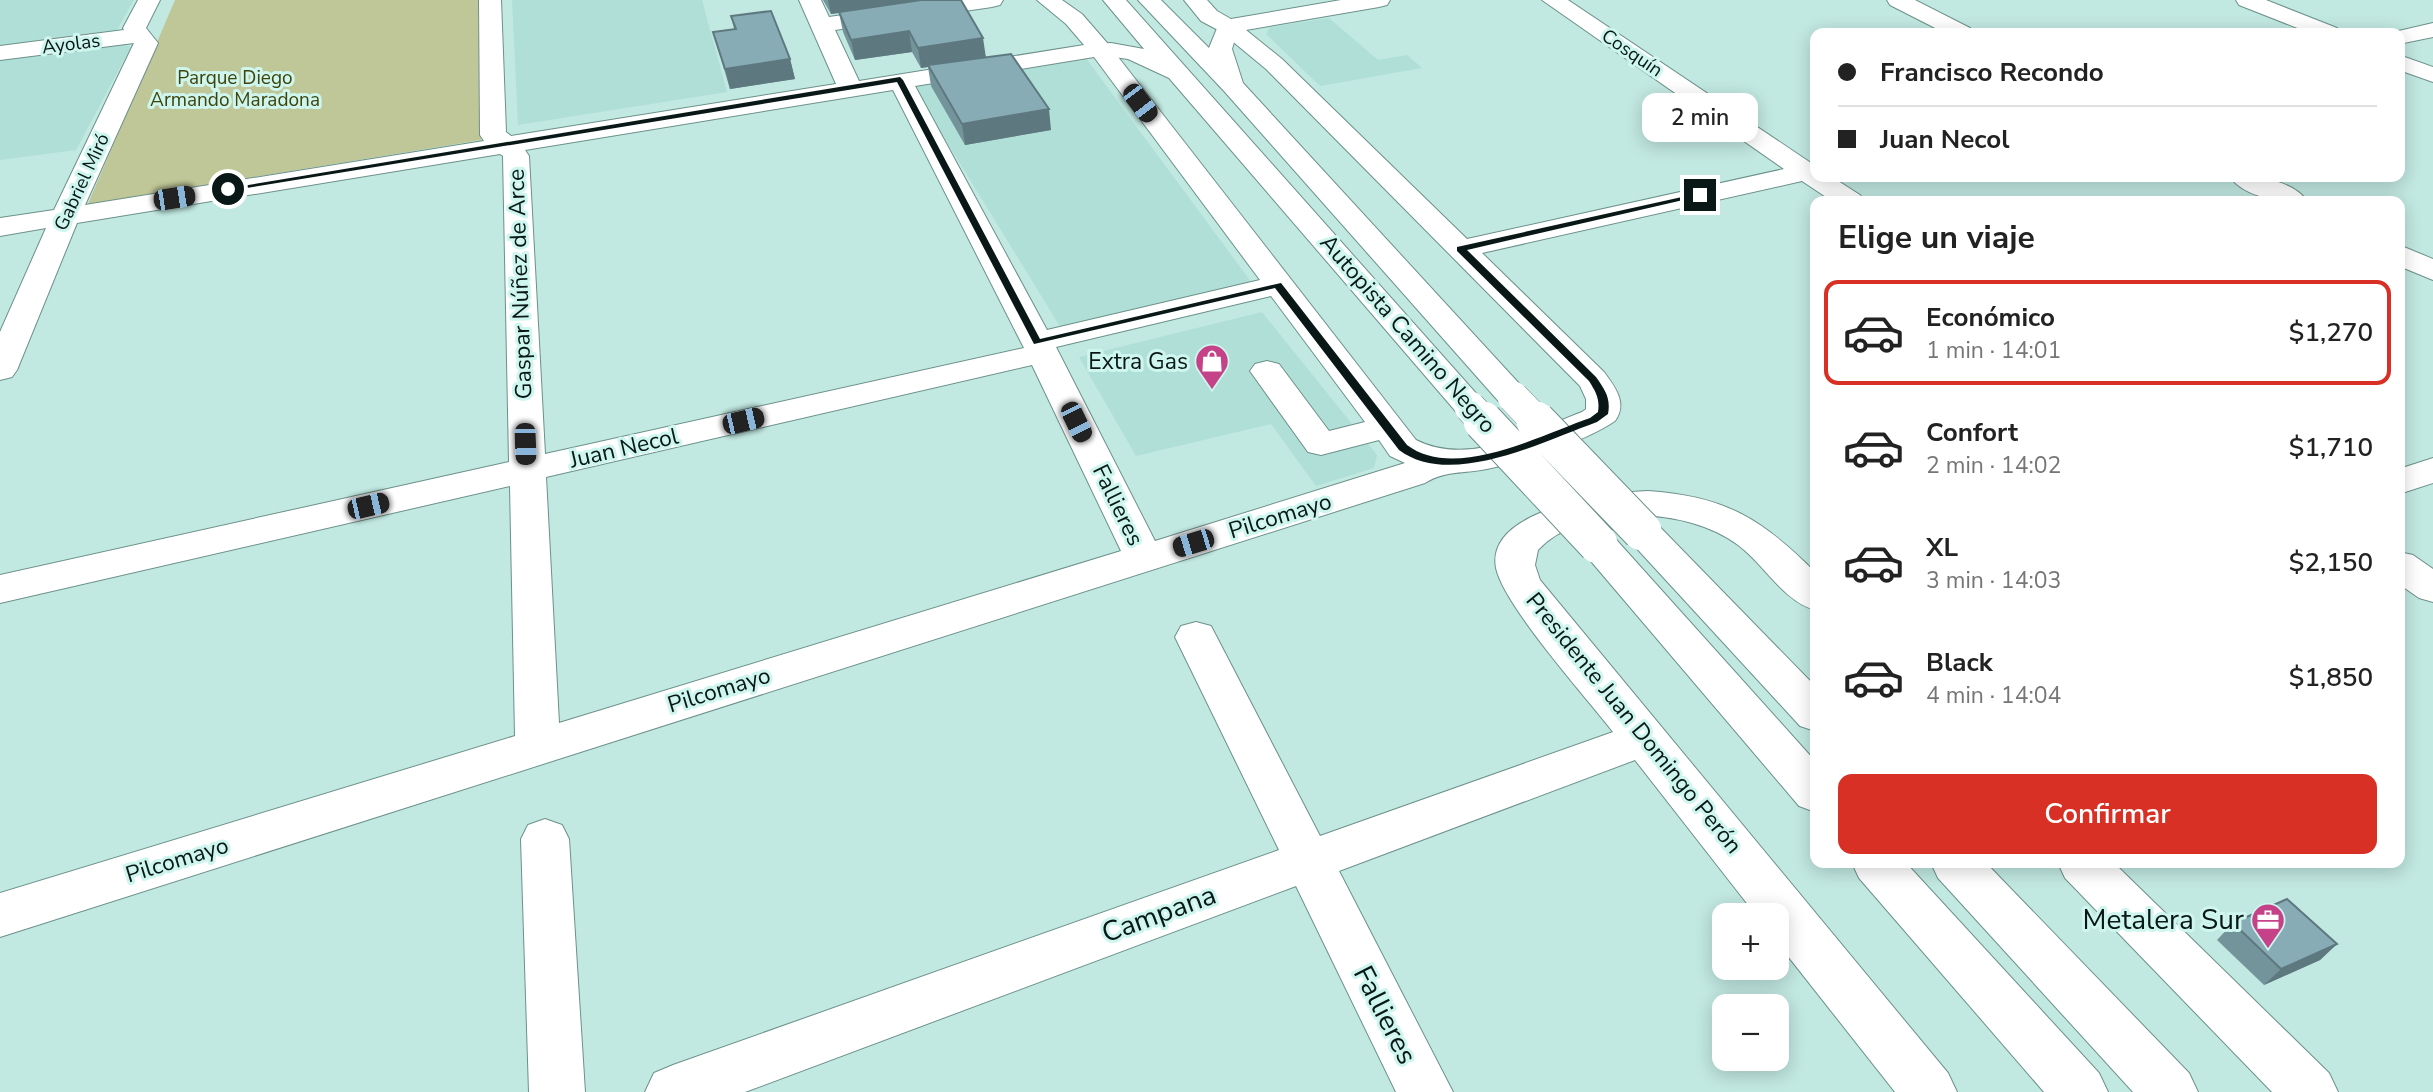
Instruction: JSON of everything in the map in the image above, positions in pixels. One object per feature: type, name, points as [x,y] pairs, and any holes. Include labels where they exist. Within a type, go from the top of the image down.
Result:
[{"type":"main road","name":"Gabriel Miró","points":[[0,370],[66,215],[146,43],[134,28],[149,0]]},
{"type":"main road","name":"Gaspar Núñez de Arce","points":[[489,0],[493,135],[513,150],[516,156],[538,746]]},
{"type":"main road","points":[[810,0],[850,88]]},
{"type":"main road","points":[[823,25],[960,2],[992,0]]},
{"type":"main road","points":[[1048,0],[1074,19],[1100,49],[1277,285],[1403,448],[1412,455],[1457,463],[1480,460],[1594,420],[1603,414],[1605,403],[1602,392],[1592,379],[1274,64],[1228,26],[1209,16],[1195,0]]},
{"type":"main road","name":"Autopista Camino Negro","points":[[1114,0],[1470,407],[1598,544],[1810,787]]},
{"type":"main road","name":"Autopista Camino Negro","points":[[1150,0],[1233,86],[1513,397],[1810,709]]},
{"type":"main road","points":[[1228,26],[1379,0]]},
{"type":"main road","name":"Cosquín","points":[[1553,0],[1810,170]]},
{"type":"main road","points":[[1898,0],[1952,28]]},
{"type":"main road","points":[[2247,0],[2317,28]]},
{"type":"main road","points":[[1228,26],[1220,49],[1233,86]]},
{"type":"main road","points":[[2405,36],[2433,30]]},
{"type":"main road","name":"Ayolas","points":[[0,52],[141,35]]},
{"type":"main road","points":[[0,227],[1100,49],[1124,50],[1146,56],[1194,89]]},
{"type":"main road","points":[[2405,64],[2433,75]]},
{"type":"main road","name":"Fallieres","points":[[900,80],[1040,348],[1144,558]]},
{"type":"main road","points":[[1460,249],[1810,171]]},
{"type":"main road","name":"Cosquín","points":[[1825,182],[1844,196]]},
{"type":"main road","points":[[2254,182],[2283,196]]},
{"type":"main road","points":[[2405,257],[2433,271]]},
{"type":"main road","name":"Juan Necol","points":[[0,589],[526,470],[1040,348],[1277,285]]},
{"type":"main road","points":[[1267,370],[1321,444],[1387,427]]},
{"type":"main road","name":"Pilcomayo","points":[[0,915],[1412,475],[1435,461]]},
{"type":"main road","points":[[2405,480],[2433,470]]},
{"type":"main road","name":"Presidente Juan Domingo Perón","points":[[1810,591],[1753,536],[1732,523],[1677,506],[1646,503],[1604,506],[1536,528],[1520,543],[1515,560],[1518,576],[1531,598],[1929,1092]]},
{"type":"main road","points":[[2405,569],[2433,588]]},
{"type":"main road","name":"Fallieres","points":[[1196,638],[1425,1092]]},
{"type":"main road","name":"Campana","points":[[673,1092],[1646,738]]},
{"type":"main road","points":[[545,839],[557,1092]]},
{"type":"main road","points":[[1960,868],[2169,1092]]},
{"type":"main road","points":[[2087,868],[2310,1092]]},
{"type":"main road","points":[[1881,869],[2045,1092]]},
{"type":"main road","points":[[1881,869],[2080,1092]]},
{"type":"main road","points":[[2085,1001],[2183,1092]]},
{"type":"shaded area","points":[[0,0],[134,0],[114,35],[0,49]]},
{"type":"shaded area","points":[[512,0],[702,0],[727,92],[518,125]]},
{"type":"shaded area","points":[[1329,18],[1378,60],[1407,55],[1422,68],[1320,86],[1266,34],[1270,27]]},
{"type":"shaded area","points":[[118,42],[131,47],[76,150],[0,160],[0,57]]},
{"type":"shaded area","points":[[1085,57],[1252,283],[1064,333],[910,82]]},
{"type":"shaded area","name":"Extra Gas","points":[[1262,312],[1377,455],[1374,468],[1316,486],[1271,424],[1136,456],[1079,357]]},
{"type":"green space","name":"Parque Diego Armando Maradona","points":[[175,0],[478,0],[481,140],[88,204]]},
{"type":"building","points":[[921,0],[961,0],[983,38],[918,48],[909,31],[851,40],[839,12]]},
{"type":"building","points":[[771,11],[790,59],[725,69],[713,32],[736,29],[731,16]]},
{"type":"building","points":[[1011,54],[1049,109],[962,124],[928,65]]},
{"type":"building","points":[[2287,899],[2337,944],[2281,969],[2233,923]]},
{"type":"place","name":"Extra Gas","points":[[1212,391]]},
{"type":"place","name":"Metalera Sur","points":[[2268,950]]},
{"type":"route","points":[[228,189],[900,80],[1037,342],[1277,285],[1403,448],[1412,455],[1457,463],[1480,460],[1594,420],[1603,414],[1605,403],[1602,392],[1592,379],[1460,249],[1700,195]]}]
